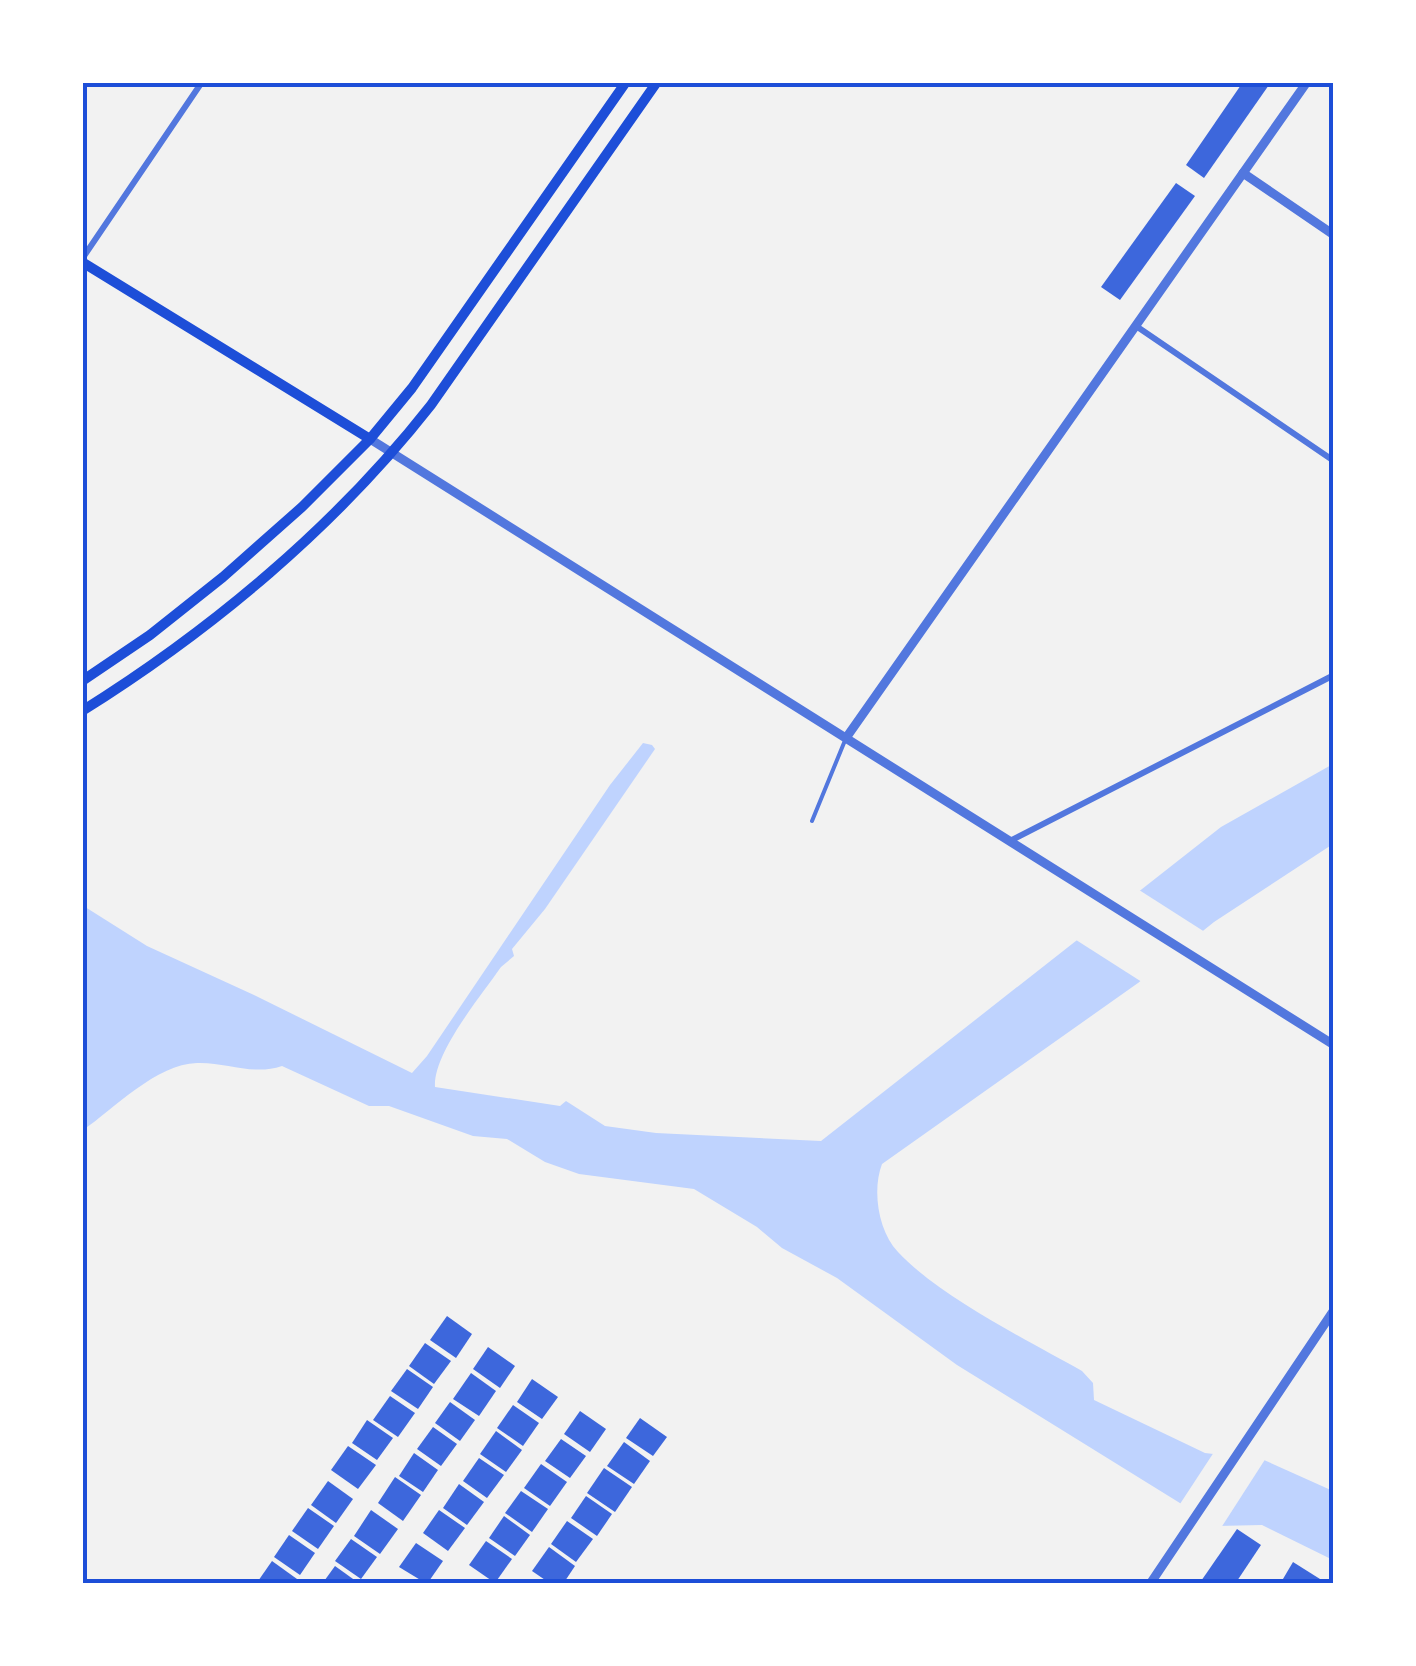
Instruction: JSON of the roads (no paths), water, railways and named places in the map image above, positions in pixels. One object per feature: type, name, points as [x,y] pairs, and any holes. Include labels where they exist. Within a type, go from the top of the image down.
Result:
[{"type":"main road","points":[[82,681],[210,588],[302,507],[370,439],[412,388],[626,82]]},
{"type":"main road","points":[[82,711],[164,656],[228,606],[305,540],[392,453],[431,404],[657,82]]},
{"type":"main road","points":[[82,261],[370,439]]},
{"type":"street","points":[[82,261],[202,82]]},
{"type":"street","points":[[846,738],[1307,82]]},
{"type":"street","points":[[1243,173],[1334,234]]},
{"type":"street","points":[[1136,326],[1334,461]]},
{"type":"street","points":[[370,439],[1334,1044]]},
{"type":"street","points":[[1010,841],[1334,675]]},
{"type":"street","points":[[1150,1584],[1334,1310]]},
{"type":"lane","points":[[812,821],[846,738]]},
{"type":"water","points":[[643,743],[655,749],[545,909],[512,949],[514,956],[501,967],[460,1025],[442,1058],[435,1087],[560,1106],[566,1101],[605,1126],[656,1133],[821,1141],[1221,827],[1333,764],[1333,844],[1214,922],[1138,983],[882,1164],[877,1198],[891,1243],[916,1269],[985,1317],[1082,1371],[1093,1383],[1094,1400],[1205,1453],[1264,1460],[1333,1491],[1333,1560],[1262,1525],[1217,1526],[957,1365],[837,1278],[782,1248],[757,1227],[694,1189],[579,1174],[545,1162],[507,1139],[473,1136],[389,1106],[369,1106],[282,1066],[261,1070],[208,1063],[182,1065],[151,1079],[83,1130],[82,905],[147,946],[412,1073]]}]
